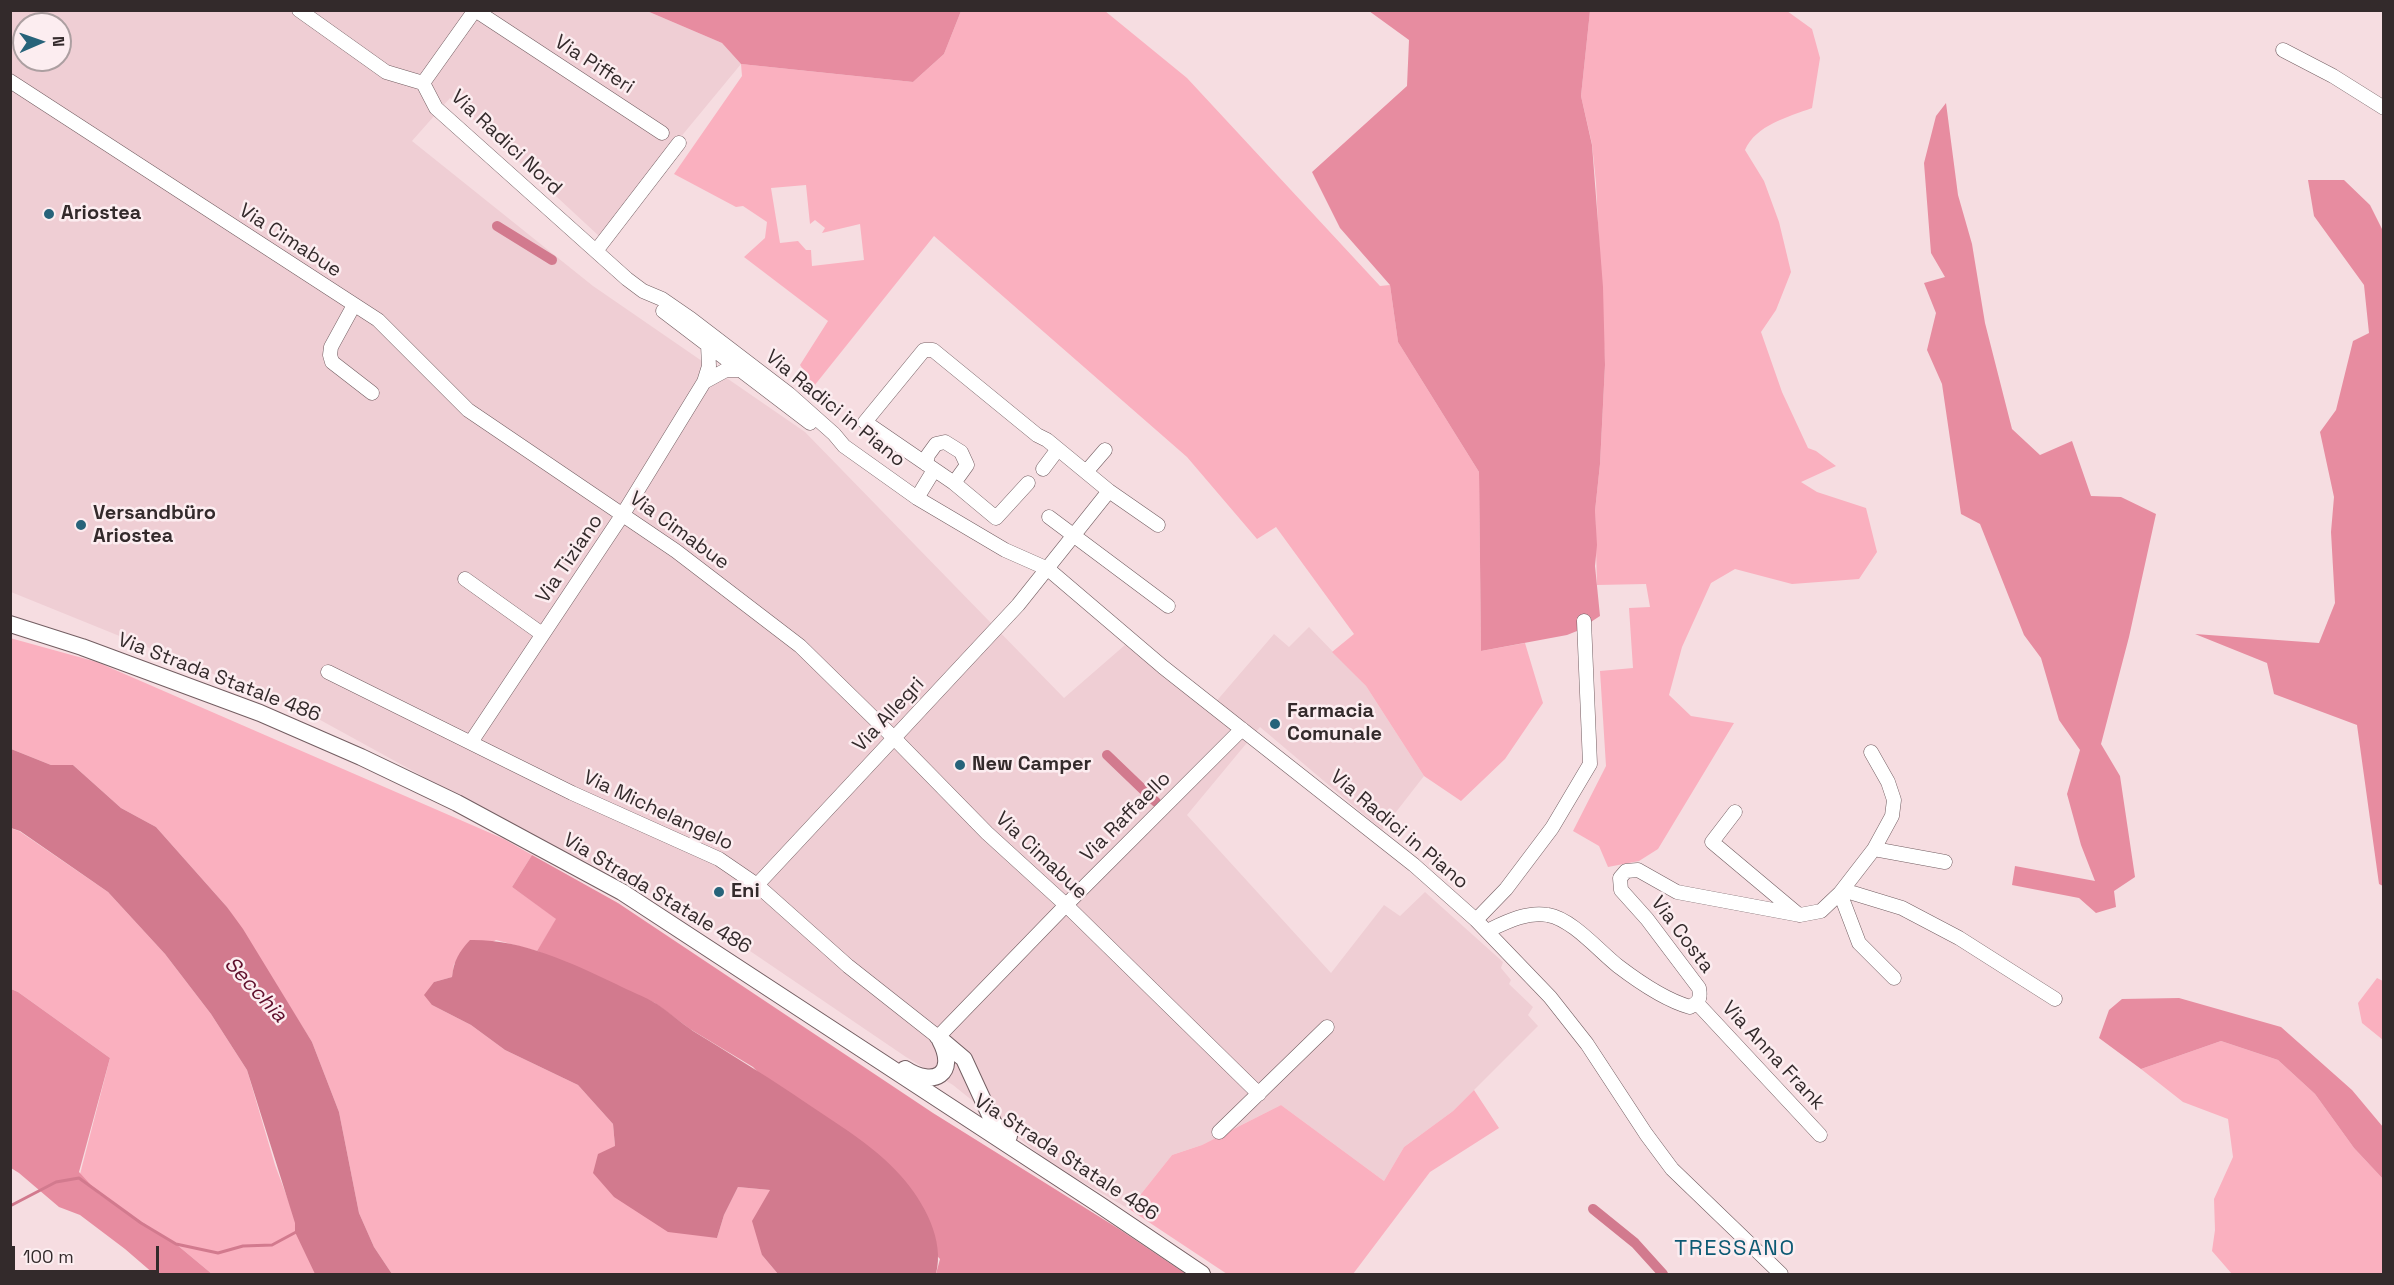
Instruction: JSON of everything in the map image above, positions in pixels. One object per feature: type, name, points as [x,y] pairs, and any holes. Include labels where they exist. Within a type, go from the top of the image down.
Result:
[{"type":"main road","name":"Via Strada Statale 486","points":[[10,624],[82,647],[260,713],[457,803],[622,892],[1055,1175],[1202,1275]]},
{"type":"main road","points":[[838,1034],[880,1054],[909,1072],[932,1078],[942,1074],[947,1066],[948,1057],[938,1037]]},
{"type":"main road","points":[[938,1037],[964,1059],[994,1124],[1040,1157],[1055,1175]]},
{"type":"street","points":[[299,10],[386,72],[423,83]]},
{"type":"street","name":"Via Pifferi","points":[[423,83],[475,10],[662,133]]},
{"type":"street","points":[[2283,50],[2334,76],[2384,108]]},
{"type":"street","name":"Via Cimabue","points":[[10,81],[378,320],[468,410],[623,514],[800,646],[987,833],[1066,905],[1259,1094]]},
{"type":"street","name":"Via Radici Nord","points":[[423,83],[436,108],[597,251],[650,294],[672,299],[729,348]]},
{"type":"street","points":[[597,251],[679,143]]},
{"type":"street","name":"Via Radici Nord","points":[[650,294],[645,297],[835,442],[844,446]]},
{"type":"street","points":[[672,299],[678,321]]},
{"type":"street","points":[[354,305],[331,347],[330,355],[332,362],[372,393]]},
{"type":"street","points":[[704,382],[709,366],[708,345]]},
{"type":"street","name":"Via Radici in Piano","points":[[729,348],[798,401],[844,446],[917,498],[1005,550],[1048,569],[1163,667],[1414,865],[1476,920],[1550,997],[1587,1044],[1646,1134],[1672,1169],[1781,1275]]},
{"type":"street","points":[[930,467],[865,422],[927,349],[933,350],[1036,435],[1053,445],[1109,491],[1158,525]]},
{"type":"street","points":[[704,382],[726,370],[741,370]]},
{"type":"street","name":"Via Tiziano","points":[[471,742],[623,514],[704,382]]},
{"type":"street","name":"Via Radici in Piano","points":[[917,498],[930,467],[928,455],[936,444],[945,442],[961,452],[967,465],[954,483]]},
{"type":"street","points":[[1043,468],[1053,445]]},
{"type":"street","points":[[1086,472],[1104,450]]},
{"type":"street","name":"Via Radici in Piano","points":[[930,467],[954,483],[996,518],[1028,483]]},
{"type":"street","name":"Via Allegri","points":[[757,885],[1018,605],[1109,491]]},
{"type":"street","points":[[1050,517],[1168,606]]},
{"type":"street","name":"Via Tiziano","points":[[465,579],[542,634]]},
{"type":"street","points":[[1476,920],[1506,889],[1552,828],[1590,764],[1584,621]]},
{"type":"street","name":"Via Michelangelo","points":[[328,672],[572,793],[719,859],[757,885],[848,966],[938,1037]]},
{"type":"street","name":"Via Raffaello","points":[[938,1037],[1242,729]]},
{"type":"street","points":[[1736,812],[1713,842],[1800,915],[1821,911],[1842,892],[1877,843],[1892,816],[1894,800],[1888,782],[1871,752]]},
{"type":"street","points":[[1877,843],[1945,862]]},
{"type":"street","name":"Via Costa","points":[[1487,931],[1512,919],[1532,914],[1550,915],[1569,924],[1619,967],[1677,1003],[1690,1007],[1701,997],[1699,988],[1647,919],[1621,890],[1620,878],[1626,871],[1638,870],[1677,892],[1800,915]]},
{"type":"street","points":[[1842,892],[1859,943],[1894,978]]},
{"type":"street","points":[[1842,892],[1902,908],[1959,938],[2055,999]]},
{"type":"street","name":"Via Anna Frank","points":[[1697,1003],[1820,1135]]},
{"type":"street","points":[[1219,1132],[1327,1027]]},
{"type":"shaded area","points":[[11,11],[647,11],[722,43],[741,64],[599,236],[450,98],[412,141],[593,286],[805,432],[1064,698],[1125,645],[1208,711],[1274,634],[1289,647],[1309,627],[1366,686],[1424,776],[1382,830],[1260,727],[1187,815],[1331,973],[1384,905],[1400,916],[1425,892],[1503,962],[1501,968],[1511,980],[1509,984],[1533,1007],[1528,1015],[1538,1026],[1453,1111],[1404,1147],[1384,1181],[1281,1105],[1202,1145],[1172,1155],[1129,1209],[1051,1164],[953,1085],[906,1057],[750,951],[660,898],[517,828],[302,710],[11,592]]},
{"type":"shaded area","points":[[647,11],[961,11],[944,54],[913,82],[741,64],[722,43]]},
{"type":"shaded area","points":[[961,11],[1105,11],[1187,78],[1380,286],[1390,285],[1398,342],[1479,472],[1481,651],[1525,643],[1543,703],[1505,759],[1461,801],[1424,776],[1366,686],[1332,652],[1354,634],[1276,527],[1257,539],[1187,457],[934,236],[814,386],[800,365],[828,321],[744,257],[765,238],[767,222],[743,206],[736,207],[674,174],[742,76],[741,64],[913,82],[944,54]],"holes":[[[806,185],[810,224],[815,220],[825,228],[822,233],[860,224],[864,260],[812,266],[811,250],[806,250],[798,241],[780,243],[771,188]]]},
{"type":"shaded area","points":[[1369,11],[1590,11],[1581,96],[1592,145],[1603,287],[1605,365],[1595,511],[1597,545],[1595,566],[1600,616],[1567,635],[1481,651],[1479,472],[1398,342],[1390,285],[1340,228],[1312,172],[1407,86],[1409,40]]},
{"type":"shaded area","points":[[1590,11],[1787,11],[1812,29],[1820,58],[1812,108],[1765,128],[1750,141],[1745,150],[1764,181],[1779,222],[1791,272],[1776,310],[1761,332],[1782,392],[1808,448],[1816,451],[1836,466],[1801,482],[1817,492],[1866,508],[1877,552],[1859,579],[1792,584],[1735,569],[1711,583],[1682,647],[1669,695],[1691,716],[1734,723],[1658,849],[1639,861],[1608,867],[1599,846],[1573,831],[1606,766],[1600,671],[1633,668],[1629,608],[1650,607],[1646,584],[1597,585],[1595,511],[1605,365],[1596,183],[1592,144],[1581,96]]},
{"type":"shaded area","points":[[1946,103],[1958,195],[1972,244],[1985,323],[2012,429],[2040,455],[2072,441],[2091,496],[2121,497],[2156,514],[2129,637],[2101,744],[2120,776],[2135,877],[2114,891],[2116,907],[2096,913],[2079,898],[2012,885],[2015,866],[2095,881],[2081,845],[2067,794],[2080,750],[2059,720],[2041,658],[2024,635],[1980,524],[1961,514],[1942,384],[1927,350],[1936,313],[1924,283],[1945,277],[1931,253],[1924,163],[1936,116]]},
{"type":"shaded area","points":[[2308,180],[2344,180],[2370,205],[2383,231],[2383,886],[2379,884],[2357,725],[2274,694],[2267,663],[2195,634],[2319,643],[2335,603],[2331,532],[2334,497],[2320,432],[2336,410],[2353,341],[2369,333],[2364,285],[2314,216]]},
{"type":"shaded area","points":[[10,638],[97,662],[504,839],[532,855],[512,887],[557,919],[537,951],[496,940],[454,964],[452,977],[434,982],[432,1005],[471,1025],[505,1050],[578,1085],[613,1124],[615,1146],[717,1238],[724,1215],[738,1187],[770,1190],[762,1255],[778,1274],[392,1274],[374,1247],[359,1213],[339,1112],[312,1042],[227,907],[156,827],[121,808],[73,765],[51,765],[11,749]]},
{"type":"shaded area","points":[[10,828],[19,831],[108,892],[165,954],[211,1014],[247,1070],[275,1165],[316,1274],[212,1274],[176,1244],[99,1194],[79,1178],[110,1058],[11,989]]},
{"type":"shaded area","points":[[532,855],[618,903],[933,1113],[1119,1229],[1186,1274],[936,1274],[940,1259],[753,1067],[690,1029],[655,1003],[537,951],[556,919],[512,887]]},
{"type":"shaded area","points":[[2377,978],[2383,981],[2383,1040],[2362,1023],[2358,1003]]},
{"type":"shaded area","points":[[11,989],[110,1058],[79,1172],[99,1194],[176,1244],[212,1274],[154,1274],[80,1215],[59,1207],[11,1168]]},
{"type":"shaded area","points":[[2179,998],[2281,1027],[2352,1090],[2383,1127],[2383,1179],[2354,1148],[2315,1094],[2278,1060],[2221,1041],[2141,1069],[2099,1038],[2109,1010],[2122,999]]},
{"type":"shaded area","points":[[2221,1041],[2278,1060],[2315,1094],[2354,1148],[2383,1179],[2383,1274],[2232,1274],[2212,1251],[2215,1230],[2214,1199],[2233,1157],[2228,1119],[2183,1102],[2141,1069]]},
{"type":"shaded area","points":[[1474,1090],[1499,1128],[1430,1172],[1353,1274],[1227,1274],[1129,1209],[1172,1155],[1202,1145],[1281,1105],[1384,1181],[1404,1147],[1453,1111]]},
{"type":"water","name":"Secchia","points":[[11,749],[51,765],[73,765],[121,808],[156,827],[227,907],[243,929],[312,1042],[339,1112],[359,1213],[374,1247],[392,1274],[315,1274],[295,1232],[295,1223],[247,1070],[211,1014],[165,954],[108,892],[20,831],[11,828]]},
{"type":"water","points":[[470,940],[508,943],[545,953],[647,998],[693,1031],[850,1132],[877,1152],[901,1176],[925,1209],[938,1248],[936,1274],[778,1274],[762,1255],[752,1221],[770,1190],[738,1187],[724,1215],[717,1238],[668,1232],[614,1197],[593,1173],[598,1154],[615,1146],[613,1124],[578,1085],[505,1050],[471,1025],[432,1005],[424,995],[434,982],[452,977],[458,957]]},
{"type":"waterway","points":[[497,226],[552,260]]},
{"type":"waterway","points":[[1107,755],[1156,802]]},
{"type":"waterway","points":[[10,1206],[56,1182],[79,1178],[141,1223],[176,1244],[218,1253],[243,1246],[272,1245],[298,1231]]},
{"type":"waterway","points":[[1593,1209],[1635,1243],[1663,1274]]},
{"type":"place","name":"Ariostea","points":[[49,214]]},
{"type":"place","name":"Versandbüro Ariostea","points":[[81,525]]},
{"type":"place","name":"Farmacia Comunale","points":[[1275,724]]},
{"type":"place","name":"New Camper","points":[[960,765]]},
{"type":"place","name":"Eni","points":[[719,892]]},
{"type":"district","name":"TRESSANO","points":[[1735,1249]]}]
